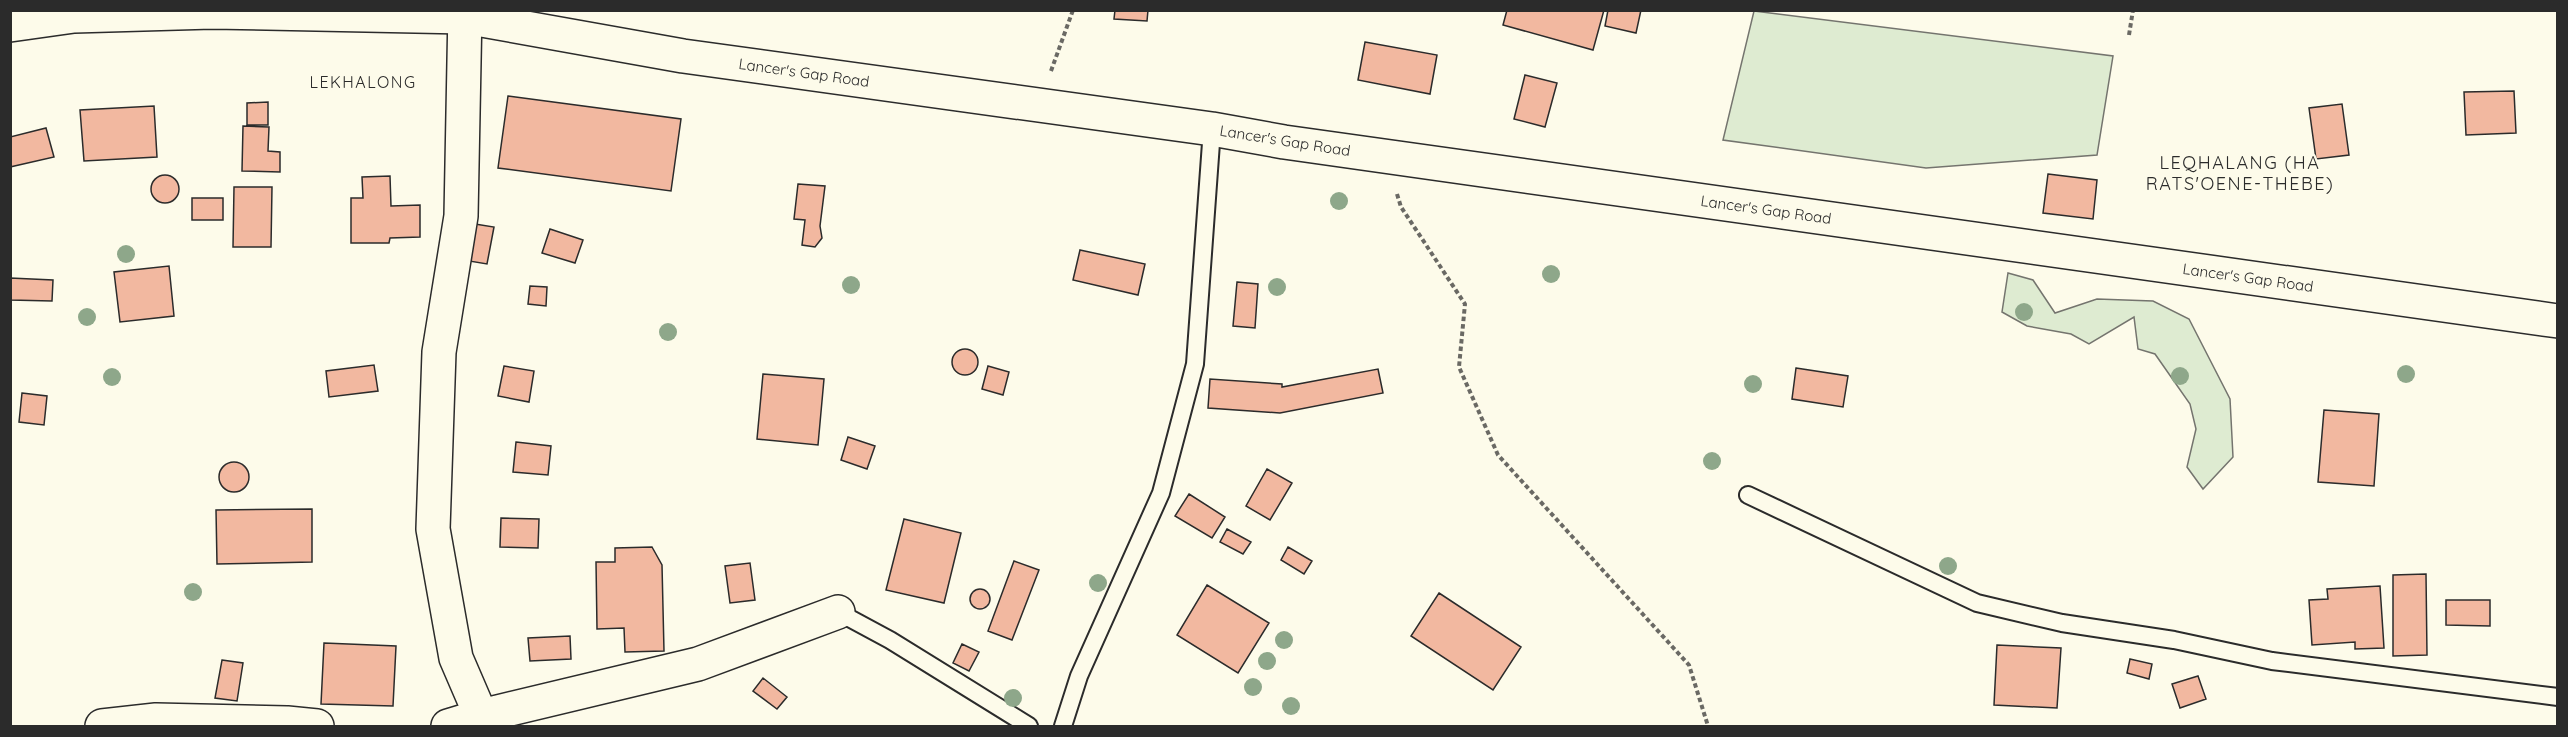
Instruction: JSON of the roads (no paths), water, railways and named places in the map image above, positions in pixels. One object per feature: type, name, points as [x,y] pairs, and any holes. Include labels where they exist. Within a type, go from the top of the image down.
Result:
[{"type":"main road","name":"Lancer's Gap Road","points":[[10,25],[74,16],[212,12],[465,14],[683,56],[2558,321]]},
{"type":"main road","points":[[465,14],[461,216],[439,352],[433,529],[456,658],[485,721]]},
{"type":"main road","points":[[448,726],[485,721],[698,664],[838,612]]},
{"type":"main road","points":[[102,726],[156,720],[287,723],[317,726]]},
{"type":"lane","points":[[1063,726],[1079,676],[1161,493],[1195,364],[1212,129]]},
{"type":"lane","points":[[1748,495],[1977,603],[2062,623],[2174,640],[2272,661],[2558,697]]},
{"type":"lane","points":[[838,612],[890,640],[1029,726]]},
{"type":"district","name":"LEKHALONG","points":[[363,82]]},
{"type":"district","name":"LEQHALANG (HA RATS'OENE-THEBE)","points":[[2240,174]]}]
